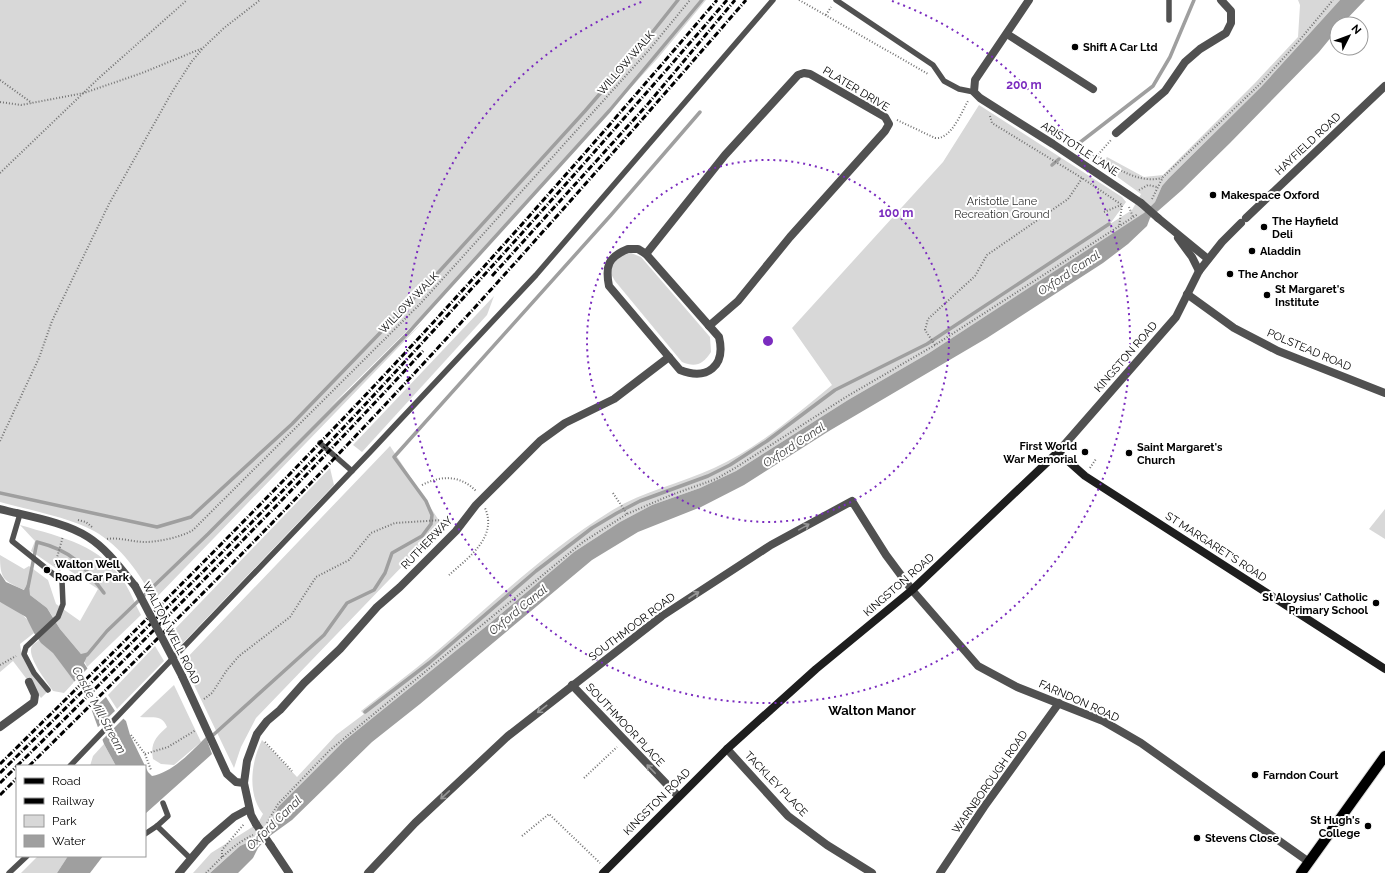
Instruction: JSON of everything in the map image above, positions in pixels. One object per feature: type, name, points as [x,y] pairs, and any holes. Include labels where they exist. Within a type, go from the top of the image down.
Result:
[{"type":"main road","points":[[1301,873],[1385,756]]},
{"type":"street","points":[[974,92],[975,80],[1029,0]]},
{"type":"street","points":[[1116,133],[1165,91],[1190,58],[1200,49],[1226,33],[1231,23],[1231,12],[1221,0]]},
{"type":"street","points":[[1007,34],[1093,89]]},
{"type":"street","name":"PLATER DRIVE","points":[[646,254],[726,155],[798,75],[804,73],[810,74],[885,117],[889,124],[885,131],[790,237],[738,301],[709,326]]},
{"type":"street","name":"HAYFIELD ROAD","points":[[1188,294],[1199,272],[1208,259],[1243,220],[1385,86]]},
{"type":"street","name":"ARISTOTLE LANE","points":[[974,92],[989,104],[1141,203],[1208,259]]},
{"type":"street","name":"ARISTOTLE LANE","points":[[1172,229],[1192,257],[1199,272]]},
{"type":"street","points":[[628,249],[638,249],[646,254],[719,337],[722,348],[719,362],[706,373],[691,375],[680,370],[609,286],[606,275],[609,263],[616,254],[628,249]]},
{"type":"street","name":"POLSTEAD ROAD","points":[[1188,294],[1234,328],[1278,351],[1385,393]]},
{"type":"street","name":"KINGSTON ROAD","points":[[603,873],[678,796],[727,749],[816,670],[912,590],[1058,452],[1176,317],[1188,294]]},
{"type":"street","name":"RUTHERWAY","points":[[244,783],[247,761],[257,734],[267,721],[280,710],[304,683],[340,650],[377,607],[400,587],[456,531],[476,505],[540,441],[565,423],[614,399],[669,357]]},
{"type":"street","name":"ST MARGARET'S ROAD","points":[[1058,452],[1085,476],[1385,669]]},
{"type":"street","name":"SOUTHMOOR ROAD","points":[[368,873],[415,823],[508,736],[572,685],[662,616],[771,545],[852,501],[886,556],[912,590]]},
{"type":"street","name":"WALTON WELL ROAD","points":[[0,509],[66,527],[88,537],[99,546],[136,586],[182,676],[219,758],[231,778],[236,782],[244,783]]},
{"type":"street","name":"FARNDON ROAD","points":[[912,590],[978,666],[1017,687],[1103,721],[1141,743],[1308,862]]},
{"type":"street","points":[[0,727],[34,702],[35,695],[29,682]]},
{"type":"street","name":"SOUTHMOOR PLACE","points":[[572,685],[678,796]]},
{"type":"street","name":"WARNBOROUGH ROAD","points":[[940,873],[984,807],[1059,703]]},
{"type":"street","name":"TACKLEY PLACE","points":[[727,749],[788,816],[827,845],[872,873]]},
{"type":"street","points":[[244,783],[250,812],[256,824],[289,873]]},
{"type":"street","points":[[179,873],[206,841],[234,817],[250,812]]},
{"type":"lane","points":[[71,765],[352,471],[536,275],[773,0]]},
{"type":"lane","points":[[836,0],[933,65],[944,81],[959,89],[974,92]]},
{"type":"lane","points":[[1169,0],[1169,20]]},
{"type":"lane","points":[[320,443],[352,471]]},
{"type":"lane","points":[[20,514],[12,541],[62,581],[63,604],[58,617],[26,647],[24,654],[34,673],[48,690]]},
{"type":"lane","points":[[146,833],[168,816],[163,803]]},
{"type":"lane","points":[[157,826],[191,860]]},
{"type":"lane","points":[[9,873],[26,857]]},
{"type":"path","points":[[0,173],[84,93],[187,0]]},
{"type":"path","points":[[0,440],[39,358],[52,321],[109,204],[172,92],[192,61],[204,47],[224,28],[260,0]]},
{"type":"path","name":"WILLOW WALK","points":[[99,546],[107,539],[114,538],[145,542],[184,535],[193,530],[421,303],[649,50],[690,0]]},
{"type":"path","points":[[799,0],[929,74],[944,81]]},
{"type":"path","points":[[1096,155],[1119,171],[1152,181],[1164,177],[1260,84],[1333,0]]},
{"type":"path","points":[[0,102],[21,105],[32,104],[84,93],[142,73],[204,47]]},
{"type":"path","points":[[0,80],[32,104]]},
{"type":"path","points":[[889,124],[897,120],[935,138],[941,139],[947,135],[974,92]]},
{"type":"path","points":[[989,104],[992,123],[1082,178],[1122,205]]},
{"type":"path","points":[[1080,162],[1096,155],[1116,133]]},
{"type":"path","points":[[935,346],[926,330],[928,319],[976,276],[987,255],[1068,199],[1082,178]]},
{"type":"path","points":[[278,804],[330,750],[352,731],[583,542],[627,514],[671,495],[716,479],[846,397],[935,346],[1119,227],[1122,205],[1128,194]]},
{"type":"path","points":[[1104,212],[1122,205]]},
{"type":"path","points":[[422,485],[434,479],[455,478],[464,481],[478,493],[480,490],[486,495]]},
{"type":"path","points":[[613,493],[627,514]]},
{"type":"path","points":[[449,574],[472,554],[485,539],[489,521],[486,509],[484,507],[480,510],[476,505]]},
{"type":"path","points":[[194,704],[212,693],[238,656],[290,617],[316,577],[349,560],[370,533],[394,523],[442,520]]},
{"type":"path","points":[[56,562],[63,538]]},
{"type":"path","points":[[0,665],[11,659]]},
{"type":"path","points":[[145,754],[168,747],[204,726]]},
{"type":"path","points":[[257,734],[292,771]]},
{"type":"path","points":[[132,735],[145,754],[151,770]]},
{"type":"path","points":[[584,778],[617,747]]},
{"type":"path","points":[[206,873],[222,858],[222,850],[250,812]]},
{"type":"path","points":[[522,836],[549,814],[597,861]]},
{"type":"green space","points":[[0,0],[706,0],[658,58],[425,313],[330,407],[422,323],[154,600],[129,561],[104,537],[84,526],[0,502]]},
{"type":"green space","name":"Aristotle Lane Recreation Ground","points":[[1298,0],[1340,0],[1261,87],[1169,178],[1162,186],[1155,202],[1145,213],[929,353],[848,400],[736,471],[700,488],[652,505],[620,522],[574,552],[489,624],[344,741],[278,807],[271,823],[251,841],[240,846],[210,873],[193,873],[211,853],[258,823],[263,814],[255,797],[252,778],[255,758],[262,740],[297,777],[336,735],[364,714],[361,711],[437,651],[521,578],[587,526],[623,504],[636,498],[688,479],[730,460],[775,431],[832,385],[792,328],[943,162],[979,105],[1122,197],[1126,202],[1110,224],[1132,210],[1141,194],[1101,165],[1107,157],[1144,177],[1163,175],[1255,83],[1298,37],[1300,5]]},
{"type":"green space","points":[[623,253],[631,253],[641,257],[710,337],[711,352],[702,362],[691,365],[682,362],[615,281],[611,274],[612,261]]},
{"type":"green space","points":[[494,296],[487,315],[362,452],[353,445]]},
{"type":"green space","points":[[390,446],[442,525],[256,718],[241,747],[234,768],[183,662]]},
{"type":"green space","points":[[330,468],[334,485],[180,646],[173,631]]},
{"type":"green space","points":[[1385,509],[1385,539],[1369,529]]},
{"type":"green space","points":[[20,525],[66,539],[93,551],[116,571],[126,585],[141,615],[87,667],[81,654],[60,629],[47,608],[30,595],[29,582],[25,590],[12,584],[4,578],[1,569],[0,555],[24,569],[29,566],[48,580],[56,604],[80,621],[98,589],[64,567],[60,571],[31,551],[35,541]]},
{"type":"green space","points":[[0,602],[21,613],[32,627],[34,633],[20,644],[26,663],[38,682],[47,692],[41,698],[13,661],[0,672]]},
{"type":"green space","points":[[39,640],[53,652],[75,681],[64,693],[53,691],[34,662],[31,650],[33,645]]},
{"type":"green space","points":[[155,646],[164,661],[117,709],[108,695]]},
{"type":"green space","points":[[174,685],[201,742],[174,765],[161,764],[153,759],[152,749],[157,737],[167,727],[160,718],[140,717]]},
{"type":"green space","points":[[104,744],[115,765],[90,765],[93,756]]},
{"type":"green space","points":[[37,857],[67,857],[57,873],[21,873]]},
{"type":"water","name":"Oxford Canal","points":[[1340,0],[1365,0],[1350,16],[1329,16],[1329,40],[1319,52],[1230,143],[1182,190],[1150,218],[1147,226],[1128,244],[1103,263],[987,338],[829,431],[744,485],[701,507],[638,532],[592,560],[420,704],[372,742],[292,820],[267,838],[258,848],[253,858],[238,873],[210,873],[240,846],[251,841],[271,823],[278,807],[344,741],[489,624],[574,552],[620,522],[652,505],[700,488],[736,471],[848,400],[929,353],[1144,213],[1155,202],[1162,186],[1169,178],[1261,87]]},
{"type":"water","name":"Castle Mill Stream","points":[[0,573],[6,582],[24,590],[29,581],[30,595],[47,608],[60,629],[81,654],[89,652],[84,663],[115,711],[126,721],[130,735],[145,765],[115,765],[104,744],[92,711],[77,685],[53,653],[41,643],[26,617],[0,602]]},
{"type":"water","points":[[206,737],[212,754],[146,813],[146,768],[152,776],[160,774],[174,766],[188,755]]},
{"type":"water","points":[[67,857],[102,857],[90,873],[57,873]]},
{"type":"pier","points":[[89,667],[108,695],[90,712],[73,683]]},
{"type":"pier","points":[[116,710],[125,717],[101,741],[96,729]]},
{"type":"waterway","points":[[0,493],[157,527],[191,517],[292,424],[436,275],[585,111],[643,44],[678,0]]},
{"type":"waterway","points":[[87,655],[107,631],[208,534],[408,333],[610,110],[702,0]]},
{"type":"waterway","points":[[1074,147],[1153,86],[1170,57],[1194,0]]},
{"type":"waterway","points":[[211,737],[324,635],[347,603],[374,590],[385,573],[392,553],[422,536],[431,524],[432,515],[426,501],[394,457],[611,215],[700,112]]},
{"type":"waterway","points":[[1052,165],[1059,159]]},
{"type":"waterway","points":[[365,712],[429,663],[536,571],[592,528],[640,501],[708,476],[730,465],[767,441],[835,390],[927,344],[1109,224]]},
{"type":"waterway","points":[[28,587],[37,542],[60,550],[76,560],[90,574],[104,593]]},
{"type":"railway","points":[[0,764],[212,553],[387,372],[530,215],[717,0]]},
{"type":"railway","points":[[0,773],[131,644],[346,425],[539,214],[727,0]]},
{"type":"railway","points":[[492,276],[647,105],[735,0]]},
{"type":"railway","points":[[30,765],[230,566],[399,390],[550,224],[746,0]]},
{"type":"railway","points":[[18,765],[223,561],[324,457],[423,351]]},
{"type":"railway","points":[[0,783],[16,767]]},
{"type":"railway","points":[[0,795],[16,779]]},
{"type":"place","name":"Shift A Car Ltd","points":[[1075,47]]},
{"type":"place","name":"Makespace Oxford","points":[[1213,195]]},
{"type":"place","name":"The Hayfield Deli","points":[[1264,227]]},
{"type":"place","name":"Aladdin","points":[[1252,251]]},
{"type":"place","name":"The Anchor","points":[[1230,274]]},
{"type":"place","name":"St Margaret's Institute","points":[[1267,295]]},
{"type":"place","name":"First World War Memorial","points":[[1085,452]]},
{"type":"place","name":"Saint Margaret's Church","points":[[1129,453]]},
{"type":"place","name":"Walton Well Road Car Park","points":[[47,570]]},
{"type":"place","name":"St Aloysius' Catholic Primary School","points":[[1376,603]]},
{"type":"place","name":"Farndon Court","points":[[1255,775]]},
{"type":"place","name":"St Hugh's College","points":[[1368,826]]},
{"type":"place","name":"Stevens Close","points":[[1197,838]]},
{"type":"district","name":"Walton Manor","points":[[872,710]]}]
